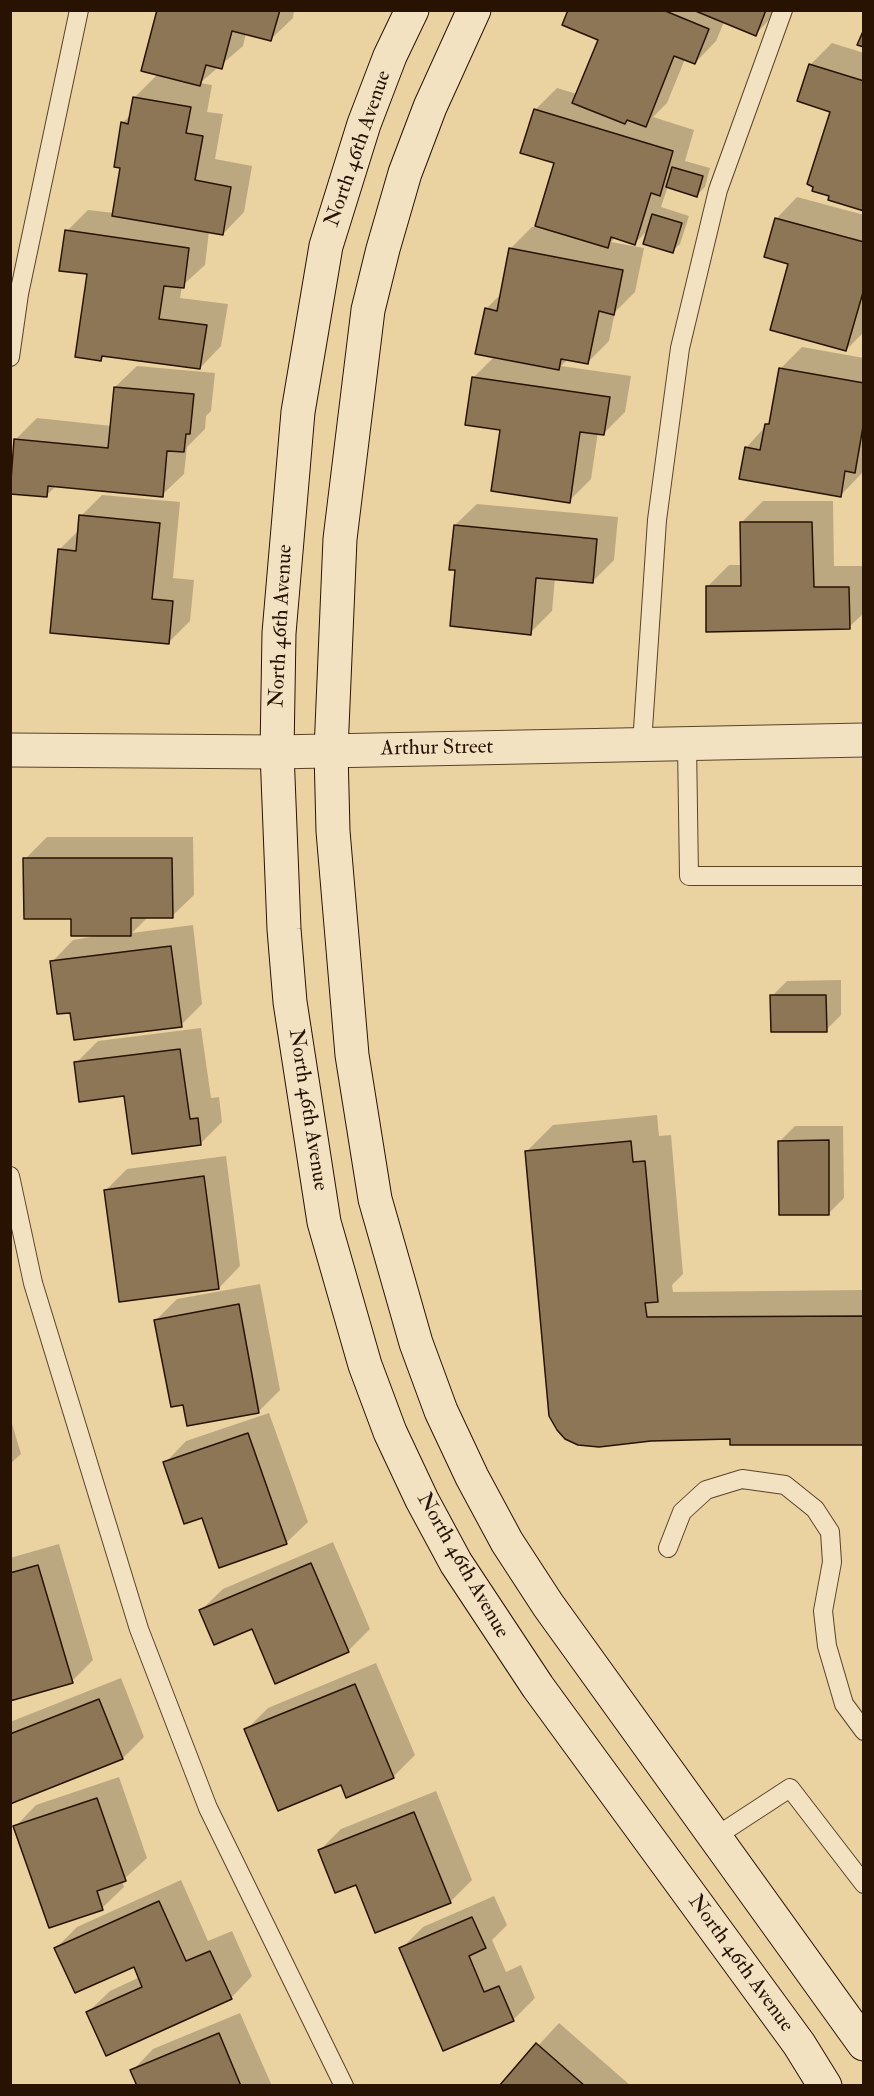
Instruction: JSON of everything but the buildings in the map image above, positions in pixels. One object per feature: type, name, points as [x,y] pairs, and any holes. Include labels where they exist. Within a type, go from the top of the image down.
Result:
[{"type":"street","name":"North 46th Avenue","points":[[412,10],[390,57],[364,124],[326,246],[298,412],[290,484],[279,633],[277,752],[290,1002],[324,1222],[348,1312],[390,1432],[426,1509],[496,1626],[799,2044],[825,2085]]},
{"type":"street","points":[[474,10],[430,107],[405,173],[368,310],[340,539],[331,751],[338,906],[362,1129],[375,1199],[416,1343],[441,1411],[472,1477],[507,1542],[548,1605],[864,2044]]},
{"type":"street","name":"Arthur Street","points":[[10,750],[277,752],[864,740]]},
{"type":"lane","points":[[10,357],[19,294],[79,10]]},
{"type":"lane","points":[[642,744],[657,519],[680,348],[718,190],[783,10]]},
{"type":"lane","points":[[687,744],[689,876],[864,876]]},
{"type":"lane","points":[[10,1176],[33,1283],[139,1629],[208,1808],[344,2085]]},
{"type":"lane","points":[[668,1548],[682,1512],[706,1490],[742,1479],[784,1485],[815,1509],[830,1532],[832,1562],[823,1611],[827,1646],[844,1704],[864,1731]]},
{"type":"lane","points":[[715,1837],[790,1788],[864,1884]]}]
